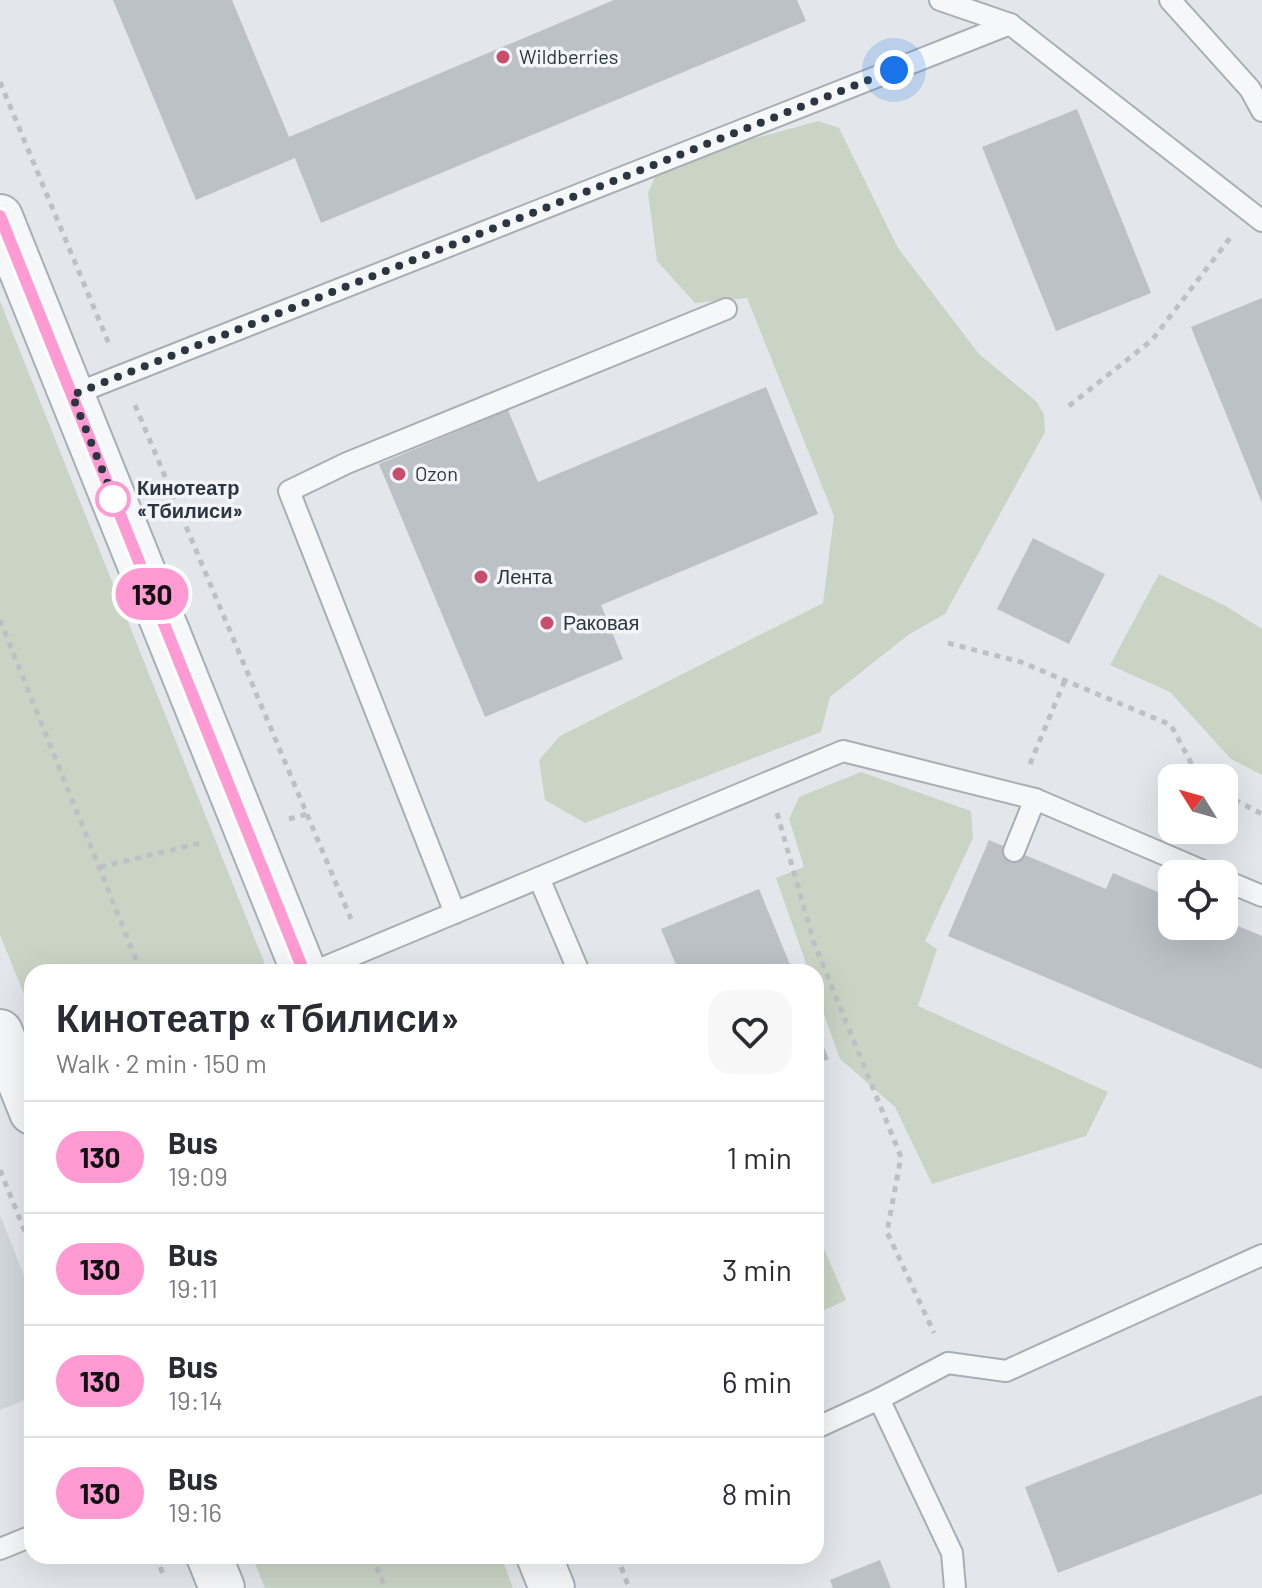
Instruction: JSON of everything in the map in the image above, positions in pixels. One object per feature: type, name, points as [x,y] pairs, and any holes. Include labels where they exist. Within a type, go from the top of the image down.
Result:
[{"type":"street","points":[[0,217],[301,964]]},
{"type":"street","points":[[0,1032],[24,1092]]},
{"type":"street","points":[[212,1564],[222,1588]]},
{"type":"street","points":[[543,1564],[552,1588]]},
{"type":"lane","points":[[940,0],[1010,24],[1258,213]]},
{"type":"lane","points":[[1170,0],[1256,86],[1262,111]]},
{"type":"lane","points":[[72,395],[1010,24]]},
{"type":"lane","points":[[455,913],[289,491],[347,463],[726,309]]},
{"type":"lane","points":[[332,964],[843,751],[1026,797],[1177,860]]},
{"type":"lane","points":[[1014,851],[1026,797]]},
{"type":"lane","points":[[539,878],[576,964]]},
{"type":"lane","points":[[1238,886],[1262,896]]},
{"type":"lane","points":[[824,1424],[948,1363],[1006,1371],[1262,1255]]},
{"type":"lane","points":[[879,1399],[952,1553],[955,1588]]},
{"type":"lane","points":[[0,1549],[24,1539]]},
{"type":"path","points":[[0,82],[364,951]]},
{"type":"path","points":[[1069,406],[1152,340],[1258,213]]},
{"type":"path","points":[[0,620],[138,964]]},
{"type":"path","points":[[948,643],[1021,662],[1171,725],[1192,764]]},
{"type":"path","points":[[1026,797],[1065,680]]},
{"type":"path","points":[[768,783],[823,964]]},
{"type":"path","points":[[1238,801],[1262,814]]},
{"type":"path","points":[[100,867],[218,838]]},
{"type":"path","points":[[824,968],[901,1157],[887,1232],[948,1363]]},
{"type":"path","points":[[0,1170],[24,1229]]},
{"type":"path","points":[[159,1564],[169,1588]]},
{"type":"path","points":[[375,1564],[385,1588]]},
{"type":"path","points":[[620,1564],[629,1588]]},
{"type":"shaded area","points":[[0,1215],[24,1276],[24,1400],[0,1410]]},
{"type":"green space","points":[[818,121],[839,128],[898,248],[979,354],[1037,402],[1044,415],[1045,432],[945,614],[908,635],[830,697],[821,732],[585,823],[545,800],[539,760],[560,736],[823,603],[834,516],[747,298],[695,303],[657,261],[648,193],[655,177],[727,146]]},
{"type":"green space","points":[[0,301],[265,964],[24,964],[24,994],[0,935]]},
{"type":"green space","points":[[1159,574],[1224,605],[1262,629],[1262,775],[1231,759],[1170,692],[1110,665]]},
{"type":"green space","points":[[861,772],[971,811],[973,838],[925,941],[937,949],[918,1006],[1108,1092],[1086,1136],[932,1184],[895,1107],[840,1059],[824,1014],[824,964],[806,964],[776,878],[804,867],[789,819],[799,797]]},
{"type":"green space","points":[[824,1249],[846,1300],[824,1310]]},
{"type":"green space","points":[[255,1564],[504,1564],[513,1588],[265,1588]]},
{"type":"building","points":[[113,0],[232,0],[289,137],[614,0],[797,0],[806,21],[321,223],[295,158],[196,200]]},
{"type":"building","points":[[1077,109],[1151,293],[1056,331],[982,147]]},
{"type":"building","points":[[1262,298],[1262,503],[1191,327]]},
{"type":"building","points":[[766,387],[818,514],[601,605],[623,659],[485,717],[379,464],[508,410],[538,482]]},
{"type":"building","points":[[1033,538],[1105,574],[1069,644],[997,609]]},
{"type":"building","points":[[989,840],[1106,889],[1113,873],[1158,892],[1158,940],[1238,940],[1238,926],[1262,936],[1262,1069],[948,936]]},
{"type":"building","points":[[759,889],[790,964],[676,964],[661,929]]},
{"type":"building","points":[[1262,1395],[1262,1494],[1058,1573],[1025,1487]]},
{"type":"building","points":[[880,1560],[891,1588],[833,1588],[830,1580]]},
{"type":"bus line","name":"130","points":[[0,216],[301,964]]},
{"type":"place","name":"Wildberries","points":[[503,57]]},
{"type":"place","name":"Ozon","points":[[399,474]]},
{"type":"place","name":"Кинотеатр «Тбилиси»","points":[[113,499]]},
{"type":"place","name":"Лента","points":[[481,577]]},
{"type":"place","name":"Раковая","points":[[547,623]]},
{"type":"route","points":[[113,499],[116,504],[72,395],[894,70]]}]
